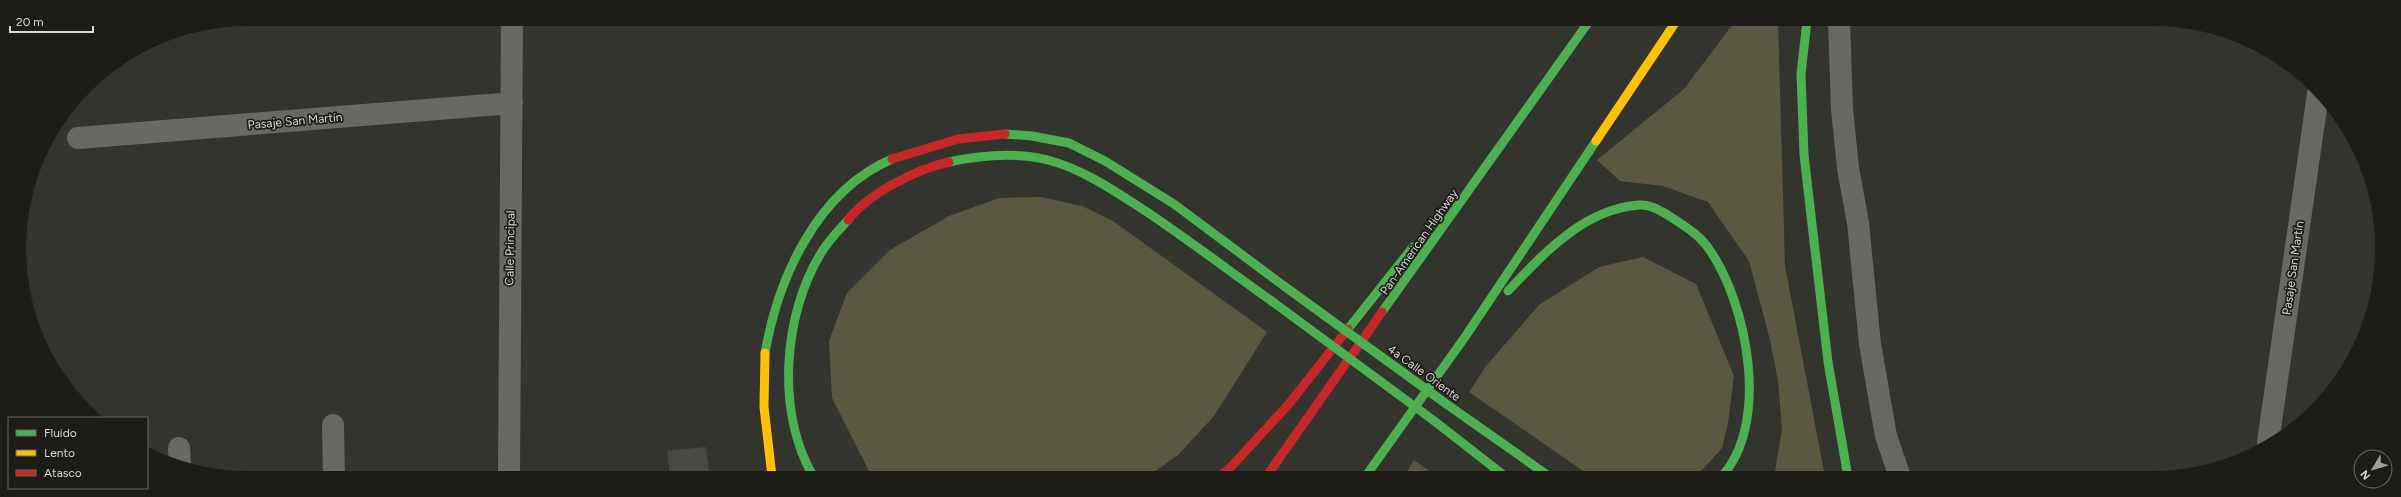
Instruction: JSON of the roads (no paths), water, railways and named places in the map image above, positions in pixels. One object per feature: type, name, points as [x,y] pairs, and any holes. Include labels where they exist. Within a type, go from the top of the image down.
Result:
[{"type":"highway","name":"Pan-American Highway","points":[[1270,471],[1586,26]]},
{"type":"highway","points":[[1369,471],[1465,337],[1673,26]]},
{"type":"highway","points":[[1806,26],[1801,74],[1804,155],[1828,362],[1847,471]]},
{"type":"highway","points":[[1438,216],[1537,93]]},
{"type":"highway","name":"4a Calle Oriente","points":[[772,471],[763,382],[776,305],[793,260],[806,236],[822,214],[854,183],[886,162],[942,142],[988,133],[1030,134],[1071,144],[1134,177],[1445,403],[1541,471]]},
{"type":"highway","points":[[811,471],[797,442],[788,386],[788,351],[800,294],[818,259],[839,228],[853,213],[866,201],[883,190],[921,170],[953,159],[985,154],[1033,157],[1082,172],[1120,194],[1193,242],[1433,420],[1498,471]]},
{"type":"highway","points":[[1465,337],[1540,258],[1568,233],[1593,218],[1615,209],[1640,204],[1664,212],[1686,227],[1708,249],[1721,271],[1734,303],[1742,334],[1748,366],[1748,399],[1745,428],[1738,454],[1725,471]]},
{"type":"highway","points":[[1225,471],[1288,405],[1419,240]]},
{"type":"street","name":"Calle Principal","points":[[509,471],[512,26]]},
{"type":"street","points":[[1839,26],[1842,109],[1848,168],[1858,223],[1870,344],[1886,436],[1898,471]]},
{"type":"street","name":"Pasaje San Martín","points":[[2269,438],[2317,99]]},
{"type":"street","name":"Pasaje San Martín","points":[[78,138],[512,103]]},
{"type":"street","points":[[332,426],[334,471]]}]
